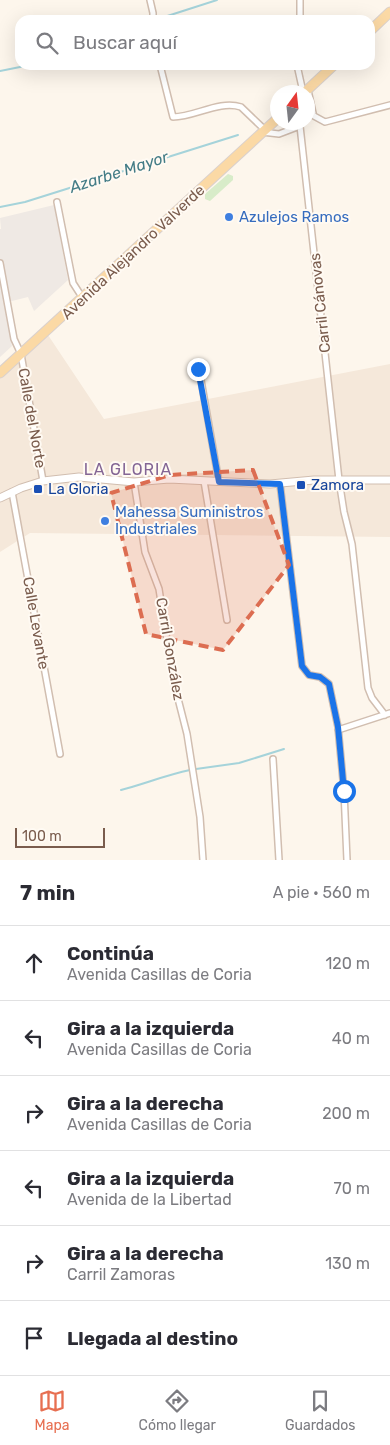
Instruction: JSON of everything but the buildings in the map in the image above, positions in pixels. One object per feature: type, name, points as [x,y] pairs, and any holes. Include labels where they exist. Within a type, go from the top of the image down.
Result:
[{"type":"main road","points":[[375,26],[390,12]]},
{"type":"main road","points":[[313,85],[329,70]]},
{"type":"main road","name":"Avenida Alejandro Valverde","points":[[0,373],[270,125]]},
{"type":"street","points":[[150,0],[153,15]]},
{"type":"street","points":[[300,0],[300,15]]},
{"type":"street","points":[[161,70],[173,117],[236,105],[241,107],[263,131]]},
{"type":"street","points":[[298,70],[303,85]]},
{"type":"street","points":[[315,117],[325,122],[390,105]]},
{"type":"street","name":"Carril Cánovas","points":[[263,131],[279,134],[300,126],[339,480],[352,544],[368,688],[372,698],[388,714]]},
{"type":"street","points":[[57,202],[73,282],[82,297]]},
{"type":"street","name":"Calle del Norte","points":[[0,263],[14,339],[21,354],[43,481]]},
{"type":"street","points":[[198,369],[219,482]]},
{"type":"street","points":[[0,498],[43,481],[79,476],[134,482],[169,478],[280,484],[314,480],[390,480]]},
{"type":"street","points":[[204,481],[226,620]]},
{"type":"street","name":"Carril González","points":[[134,482],[144,552],[159,590],[173,679],[187,734],[200,817],[203,860]]},
{"type":"street","points":[[280,484],[302,666],[309,675],[320,677],[329,684],[338,730],[344,791],[347,860]]},
{"type":"street","name":"Calle Levante","points":[[12,492],[60,754]]},
{"type":"street","points":[[338,730],[388,714]]},
{"type":"street","points":[[272,759],[279,860]]},
{"type":"highlighted area","points":[[253,470],[289,565],[223,650],[146,634],[111,493],[170,475]]},
{"type":"shaded area","points":[[54,205],[68,280],[34,311],[28,297],[4,303],[12,346],[0,357],[0,218]]},
{"type":"shaded area","points":[[46,332],[104,419],[390,364],[390,537],[30,533],[0,552],[0,373]]},
{"type":"green space","points":[[228,174],[233,176],[233,180],[210,201],[205,199],[205,194]]},
{"type":"waterway","points":[[170,15],[217,0]]},
{"type":"waterway","points":[[0,71],[15,68]]},
{"type":"waterway","name":"Azarbe Mayor","points":[[0,207],[25,202],[238,135]]},
{"type":"waterway","points":[[196,769],[239,763],[284,749]]},
{"type":"waterway","points":[[121,790],[190,770]]},
{"type":"place","name":"Azulejos Ramos","points":[[229,217]]},
{"type":"place","name":"Zamora","points":[[301,485]]},
{"type":"place","name":"La Gloria","points":[[38,489]]},
{"type":"place","name":"Mahessa Suministros Industriales","points":[[105,521]]},
{"type":"district","name":"LA GLORIA","points":[[128,469]]},
{"type":"route","points":[[198,369],[219,482],[280,484],[302,666],[309,675],[320,677],[329,684],[338,727],[344,791]]}]
